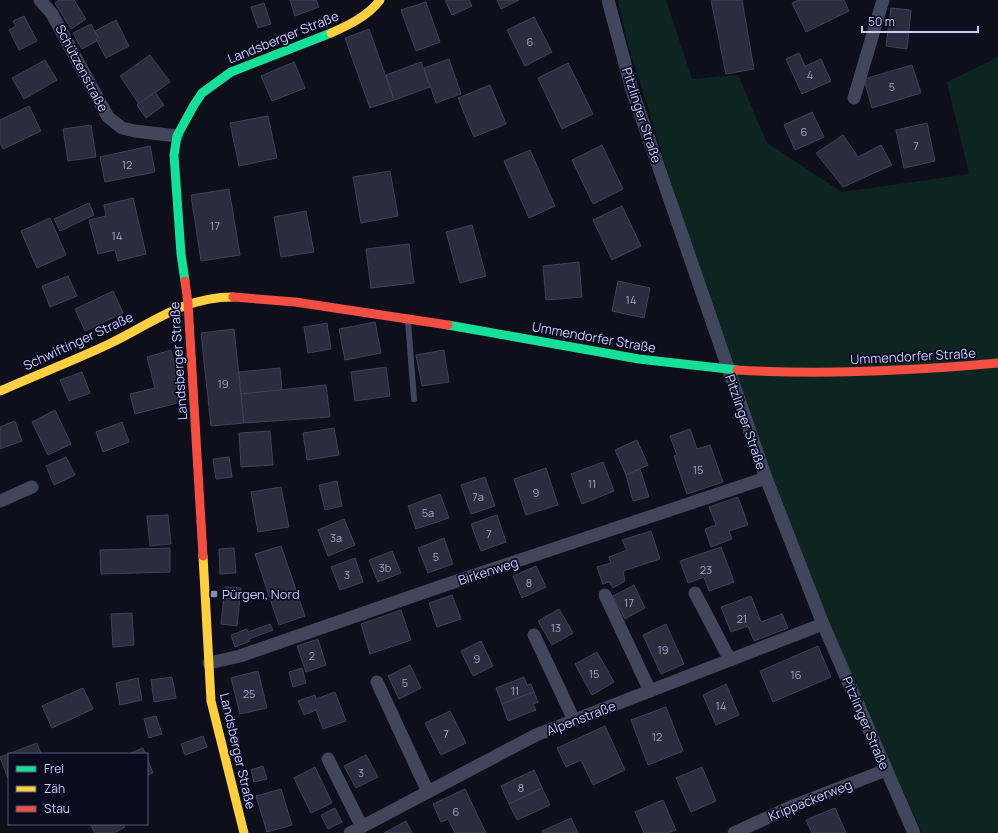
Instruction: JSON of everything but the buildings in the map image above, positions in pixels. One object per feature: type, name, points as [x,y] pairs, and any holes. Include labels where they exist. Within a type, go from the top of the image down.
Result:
[{"type":"street","name":"Schützenstraße","points":[[40,0],[52,14],[108,117],[122,128],[177,136]]},
{"type":"street","name":"Landsberger Straße","points":[[244,833],[211,701],[188,303],[181,254],[174,155],[177,136],[202,93],[219,80],[231,72],[349,25],[374,8],[380,0]]},
{"type":"street","name":"Pitzlinger Straße","points":[[608,0],[632,90],[727,369],[766,478],[823,624],[914,833]]},
{"type":"street","points":[[854,98],[883,0]]},
{"type":"street","name":"Ummendorfer Straße","points":[[188,303],[212,298],[262,299],[408,318],[642,360],[727,369],[860,374],[955,368],[998,363]]},
{"type":"street","name":"Schwiftinger Straße","points":[[0,391],[122,338],[173,308],[188,303]]},
{"type":"street","name":"Birkenweg","points":[[209,663],[240,656],[442,586],[766,478]]},
{"type":"street","points":[[0,501],[32,487]]},
{"type":"street","points":[[695,593],[730,660]]},
{"type":"street","points":[[605,595],[650,691]]},
{"type":"street","name":"Alpenstraße","points":[[350,833],[536,735],[823,624]]},
{"type":"street","points":[[534,635],[574,720]]},
{"type":"street","points":[[377,682],[428,792]]},
{"type":"street","points":[[328,759],[362,827]]},
{"type":"street","name":"Krippackerweg","points":[[734,833],[793,806],[886,770]]},
{"type":"lane","points":[[408,318],[414,399]]},
{"type":"green space","points":[[618,0],[666,0],[692,79],[738,75],[767,143],[842,192],[969,174],[947,82],[998,57],[998,833],[922,833],[825,612],[770,477],[750,423],[731,370],[678,206],[627,41]]},
{"type":"traffic: fast","points":[[185,281],[181,254],[174,155],[177,136],[194,105],[202,93],[231,72],[331,33]]},
{"type":"traffic: fast","points":[[448,325],[639,359],[737,370]]},
{"type":"traffic: slow","points":[[331,33],[370,11],[380,0]]},
{"type":"traffic: slow","points":[[0,391],[109,344],[168,313],[198,302],[215,298],[233,297]]},
{"type":"traffic: slow","points":[[203,556],[211,701],[244,833]]},
{"type":"traffic: jam","points":[[185,281],[188,303],[203,556]]},
{"type":"traffic: jam","points":[[233,297],[295,302],[448,325]]},
{"type":"traffic: jam","points":[[737,370],[835,372],[933,368],[998,363]]},
{"type":"place","name":"Pürgen, Nord","points":[[214,594]]}]
